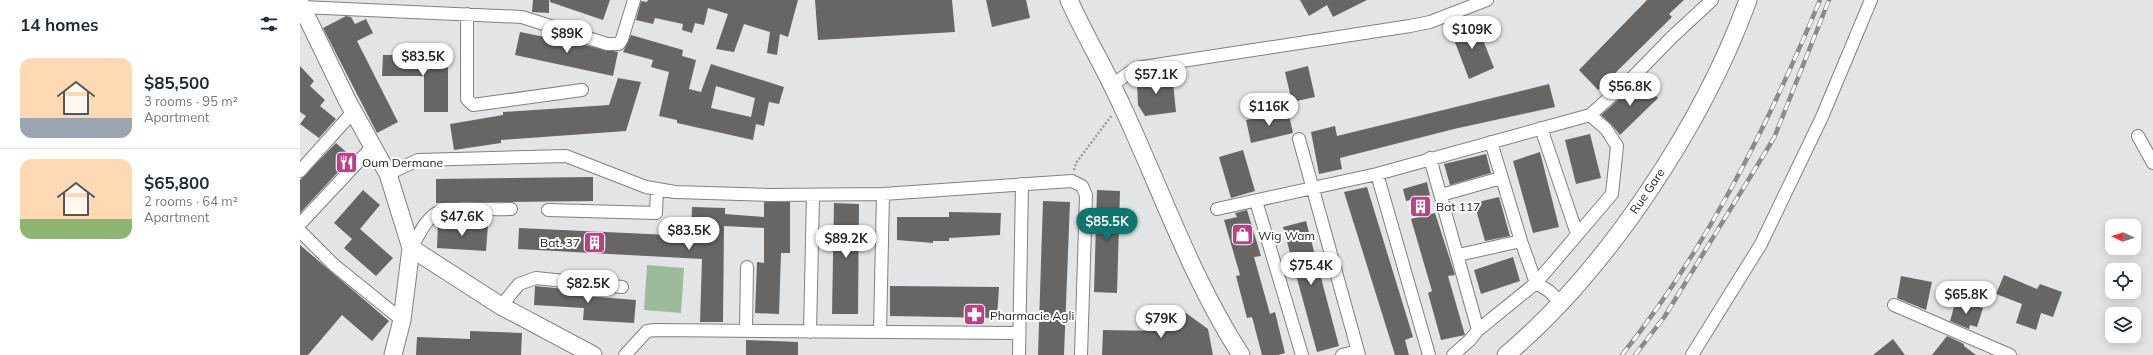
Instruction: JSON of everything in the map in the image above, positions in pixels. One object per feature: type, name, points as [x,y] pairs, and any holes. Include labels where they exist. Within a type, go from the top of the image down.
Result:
[{"type":"street","points":[[393,355],[402,320],[411,248],[388,174],[353,112],[301,5],[522,17],[607,44],[619,44],[622,39],[634,0]]},
{"type":"street","points":[[1069,0],[1112,85],[1199,280],[1224,329],[1241,355]]},
{"type":"street","points":[[1112,85],[1136,68],[1410,26],[1430,22],[1487,0]]},
{"type":"street","points":[[1217,209],[1256,202],[1312,187],[1377,174],[1430,158],[1590,115],[1613,96],[1712,0]]},
{"type":"street","name":"Rue Gare","points":[[1506,355],[1560,302],[1605,250],[1638,205],[1675,150],[1721,64],[1748,0]]},
{"type":"street","name":"Rue Gare","points":[[1521,355],[1568,309],[1617,249],[1663,187],[1683,156],[1710,108],[1736,56],[1758,0]]},
{"type":"street","points":[[1692,355],[1761,244],[1822,117],[1871,0]]},
{"type":"street","points":[[467,14],[467,99],[473,105],[582,90]]},
{"type":"street","points":[[300,172],[353,112]]},
{"type":"street","points":[[1453,355],[1470,340],[1478,330],[1536,283],[1612,194],[1616,162],[1616,146],[1606,129],[1590,115]]},
{"type":"street","points":[[1541,128],[1577,234]]},
{"type":"street","points":[[2138,136],[2153,163]]},
{"type":"street","points":[[1299,139],[1359,353],[1342,355]]},
{"type":"street","points":[[1491,142],[1521,241],[1536,283],[1560,302]]},
{"type":"street","points":[[300,224],[372,147]]},
{"type":"street","points":[[388,174],[418,160],[566,156],[646,187],[675,192],[813,195],[883,194],[1072,181],[1082,186],[1086,195],[1081,355]]},
{"type":"street","points":[[1430,158],[1478,330]]},
{"type":"street","points":[[1377,174],[1429,355]]},
{"type":"street","points":[[1441,195],[1501,178]]},
{"type":"street","points":[[1019,355],[1022,184]]},
{"type":"street","points":[[548,210],[656,213],[658,189]]},
{"type":"street","points":[[880,332],[883,194]]},
{"type":"street","points":[[810,332],[813,195]]},
{"type":"street","points":[[1256,202],[1302,355]]},
{"type":"street","points":[[411,248],[428,222],[439,212],[473,209],[511,209]]},
{"type":"street","points":[[300,231],[334,265],[402,320]]},
{"type":"street","points":[[1458,254],[1521,241]]},
{"type":"street","points":[[411,248],[501,306],[593,355]]},
{"type":"street","points":[[746,331],[748,267]]},
{"type":"street","points":[[501,306],[518,284],[536,278],[622,287]]},
{"type":"street","points":[[1894,305],[2010,355]]},
{"type":"street","points":[[625,355],[647,331],[655,330],[1019,333]]},
{"type":"path","points":[[1076,163],[1108,118]]},
{"type":"green space","points":[[647,265],[684,268],[681,313],[644,310]]},
{"type":"building","points":[[533,0],[549,0],[549,13],[532,12]]},
{"type":"building","points":[[550,0],[610,0],[603,20],[550,2]]},
{"type":"building","points":[[648,0],[798,0],[788,37],[780,34],[777,55],[767,53],[770,32],[744,24],[734,52],[716,49],[728,14],[708,8],[704,25],[695,23],[692,33],[682,30],[683,24],[655,18],[653,24],[636,20],[641,1],[647,2]]},
{"type":"building","points":[[815,0],[952,0],[955,32],[818,40]]},
{"type":"building","points":[[986,0],[1026,0],[1030,18],[992,27]]},
{"type":"building","points":[[1300,0],[1367,0],[1333,17],[1327,5],[1309,16]]},
{"type":"building","points":[[1647,0],[1684,0],[1669,14],[1672,17],[1598,90],[1579,70]]},
{"type":"building","points":[[346,16],[351,17],[355,24],[366,19],[373,33],[357,41],[398,122],[377,133],[323,28]]},
{"type":"building","points":[[1476,22],[1494,68],[1469,79],[1451,32]]},
{"type":"building","points":[[520,32],[618,52],[613,76],[515,55]]},
{"type":"building","points":[[631,35],[683,50],[682,56],[696,60],[689,89],[701,92],[711,64],[784,87],[779,104],[769,102],[764,126],[756,124],[753,140],[677,123],[677,120],[659,116],[669,72],[651,67],[653,60],[623,52]],"holes":[[[716,86],[755,98],[751,117],[711,108]]]},
{"type":"building","points":[[383,55],[418,55],[418,58],[448,59],[448,112],[424,112],[424,76],[382,76]]},
{"type":"building","points":[[300,66],[314,81],[310,86],[325,100],[320,106],[336,119],[319,138],[300,124],[306,116],[300,112]]},
{"type":"building","points":[[1308,66],[1315,97],[1292,102],[1285,72]]},
{"type":"building","points":[[1172,73],[1176,112],[1145,116],[1138,105],[1137,82],[1141,78],[1148,75]]},
{"type":"building","points":[[618,78],[641,82],[626,131],[501,140],[501,143],[454,150],[450,124],[503,115],[503,112],[609,105]]},
{"type":"building","points":[[1641,80],[1658,98],[1620,135],[1601,115]]},
{"type":"building","points":[[1549,84],[1555,107],[1454,129],[1340,158],[1342,169],[1319,174],[1311,132],[1335,126],[1337,136]]},
{"type":"building","points":[[1288,111],[1293,133],[1251,143],[1246,120]]},
{"type":"building","points":[[1590,134],[1601,178],[1576,184],[1565,140]]},
{"type":"building","points":[[336,143],[352,157],[300,213],[300,180]]},
{"type":"building","points":[[1243,150],[1255,191],[1231,198],[1219,157]]},
{"type":"building","points":[[1540,152],[1559,227],[1533,233],[1513,161]]},
{"type":"building","points":[[1486,154],[1491,173],[1450,185],[1444,164]]},
{"type":"building","points":[[593,177],[593,201],[436,203],[436,179]]},
{"type":"building","points":[[1427,182],[1430,195],[1406,201],[1403,189]]},
{"type":"building","points":[[1367,187],[1413,337],[1405,340],[1409,355],[1395,355],[1344,192]]},
{"type":"building","points":[[363,190],[380,205],[360,229],[393,258],[376,276],[344,248],[352,239],[334,223]]},
{"type":"building","points":[[1097,190],[1120,191],[1117,293],[1094,292]]},
{"type":"building","points":[[1499,197],[1510,236],[1485,241],[1474,203]]},
{"type":"building","points":[[1043,201],[1070,202],[1064,355],[1038,355]]},
{"type":"building","points":[[764,202],[790,202],[790,253],[781,253],[779,314],[755,313],[757,262],[764,263],[764,228],[724,226],[723,322],[700,322],[702,259],[518,249],[519,228],[691,236],[692,207],[725,208],[725,214],[764,217]]},
{"type":"building","points":[[834,203],[859,204],[858,314],[832,314]]},
{"type":"building","points":[[1247,210],[1261,256],[1254,257],[1270,314],[1275,312],[1285,353],[1278,355],[1262,355],[1252,317],[1247,318],[1236,276],[1240,275],[1224,220],[1237,217],[1235,213]]},
{"type":"building","points":[[949,212],[1001,213],[1000,235],[949,238],[949,241],[933,241],[933,243],[897,240],[897,217],[949,217]]},
{"type":"building","points":[[1435,213],[1455,275],[1448,276],[1465,335],[1441,340],[1428,293],[1432,291],[1411,219]]},
{"type":"building","points":[[1306,221],[1339,346],[1317,352],[1283,227]]},
{"type":"building","points":[[438,223],[488,225],[486,251],[437,248]]},
{"type":"building","points":[[300,245],[389,321],[372,341],[342,315],[308,355],[300,355]]},
{"type":"building","points":[[1513,257],[1520,281],[1481,294],[1474,270]]},
{"type":"building","points":[[2004,275],[2037,289],[2040,284],[2062,292],[2053,317],[2041,313],[2036,330],[2016,323],[2022,304],[1996,294]]},
{"type":"building","points":[[1901,276],[1932,282],[1926,310],[1897,298]]},
{"type":"building","points":[[535,286],[585,291],[585,296],[636,300],[634,323],[583,320],[584,308],[534,305]]},
{"type":"building","points":[[890,286],[999,287],[997,318],[890,316]]},
{"type":"building","points":[[1956,300],[1983,308],[1977,327],[1970,325],[1969,329],[1950,321]]},
{"type":"building","points":[[1186,313],[1208,329],[1213,355],[1102,355],[1103,330],[1161,331],[1161,314]]},
{"type":"building","points":[[470,331],[522,333],[521,355],[416,355],[417,337],[470,339]]},
{"type":"building","points":[[1947,336],[1964,344],[1964,346],[1976,355],[1932,355]]},
{"type":"building","points":[[1893,339],[1905,355],[1873,355]]},
{"type":"building","points":[[746,340],[798,342],[798,355],[746,355]]},
{"type":"railway","points":[[1622,355],[1653,314],[1708,229],[1757,139],[1820,0]]},
{"type":"railway","points":[[1635,355],[1665,316],[1774,138],[1829,0]]},
{"type":"place","name":"Oum Dermane","points":[[346,162]]},
{"type":"place","name":"Bat 117","points":[[1420,206]]},
{"type":"place","name":"Wig Wam","points":[[1243,235]]},
{"type":"place","name":"Bat. 37","points":[[595,242]]},
{"type":"place","name":"Pharmacie Agli","points":[[975,315]]}]
